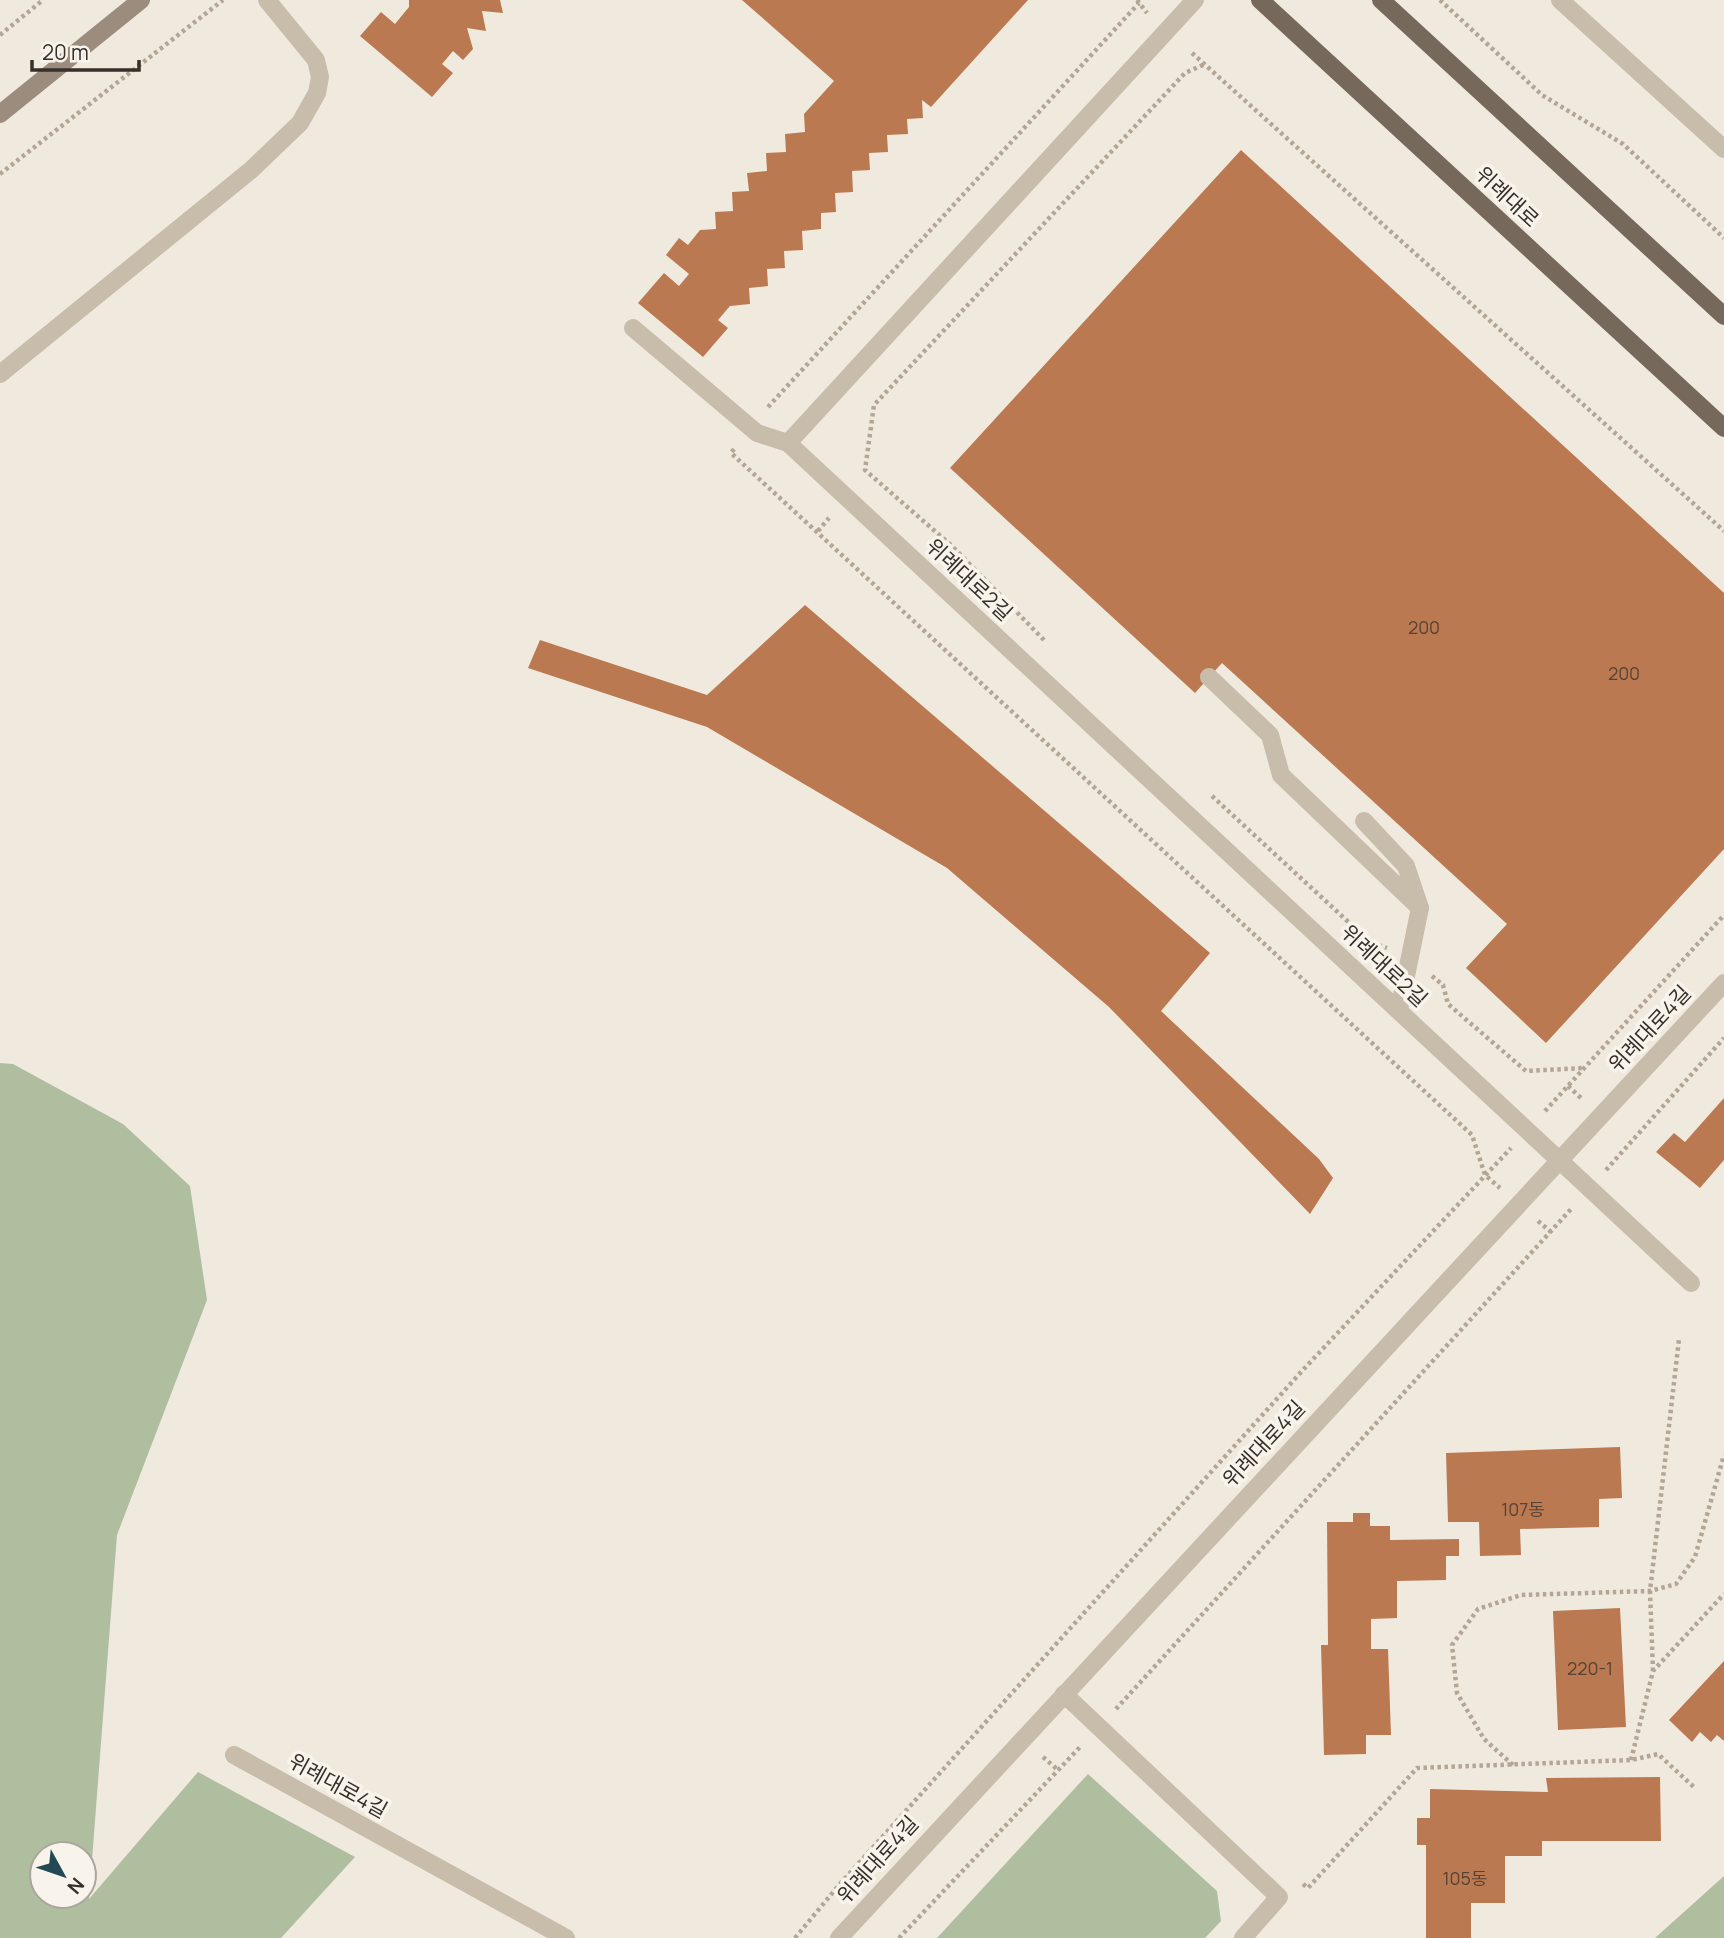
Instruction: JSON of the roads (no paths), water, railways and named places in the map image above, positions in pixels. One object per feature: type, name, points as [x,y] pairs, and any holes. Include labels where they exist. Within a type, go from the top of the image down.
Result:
[{"type":"main road","name":"위례대로","points":[[1260,0],[1724,428]]},
{"type":"main road","points":[[1381,0],[1724,316]]},
{"type":"street","points":[[0,114],[141,0]]},
{"type":"street","points":[[0,374],[251,170],[300,123],[317,93],[320,77],[316,60],[267,0]]},
{"type":"street","points":[[633,328],[757,433],[788,443],[1195,0]]},
{"type":"street","points":[[1560,0],[1724,149]]},
{"type":"street","name":"위례대로2길","points":[[788,443],[1692,1283]]},
{"type":"street","points":[[1209,677],[1270,736],[1281,775],[1420,908]]},
{"type":"street","points":[[1364,821],[1406,866],[1420,908],[1399,1010]]},
{"type":"street","name":"위례대로4길","points":[[839,1938],[1724,983]]},
{"type":"street","points":[[1064,1694],[1279,1897],[1243,1938]]},
{"type":"street","name":"위례대로4길","points":[[234,1755],[566,1938]]}]
